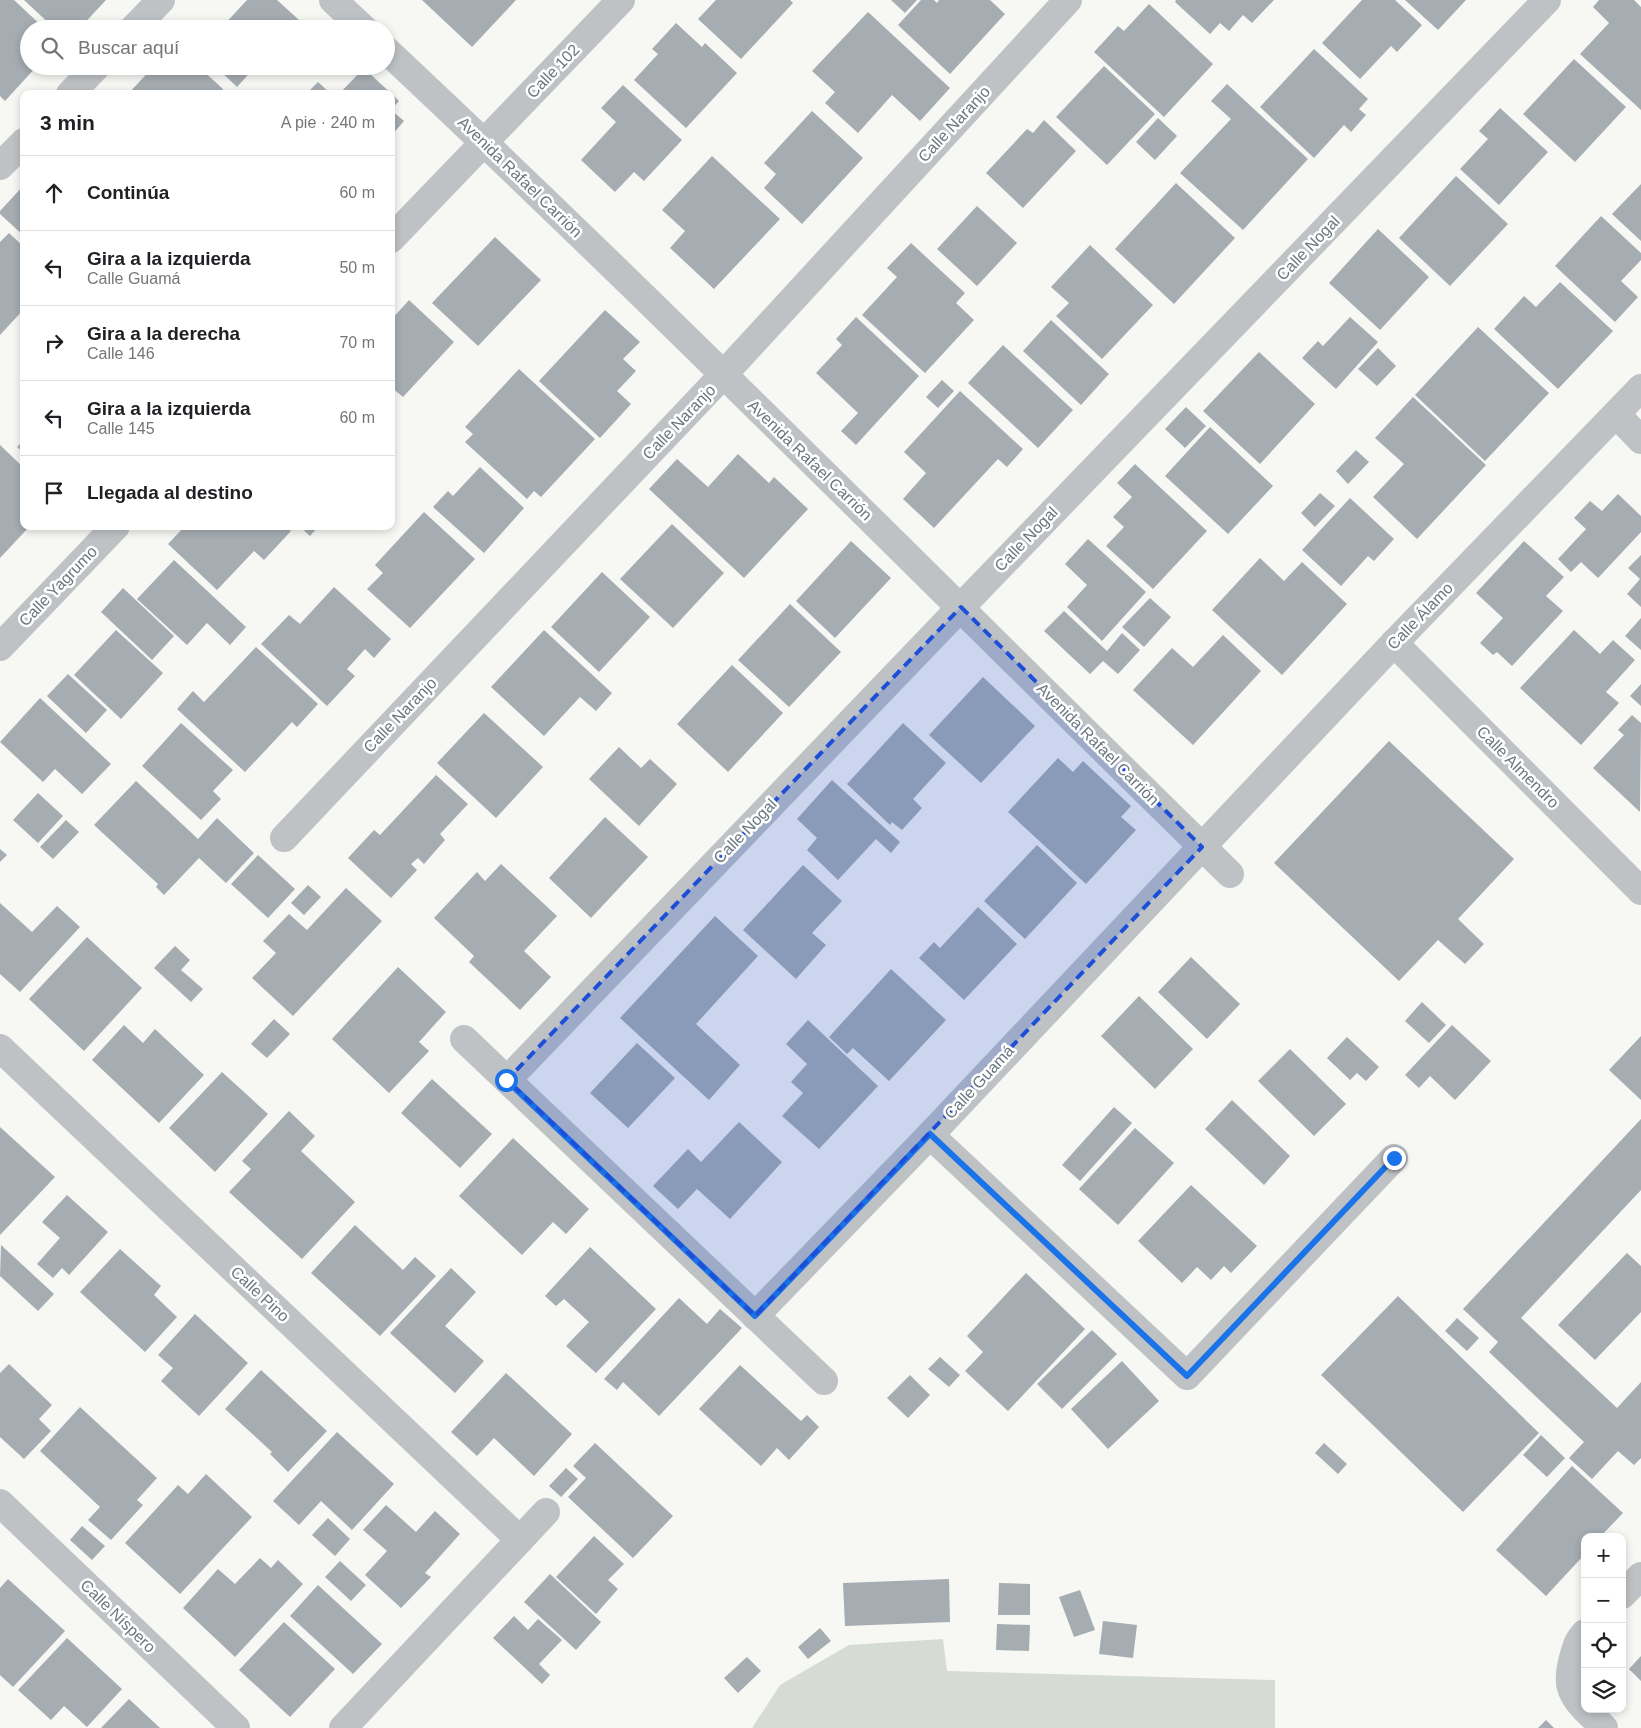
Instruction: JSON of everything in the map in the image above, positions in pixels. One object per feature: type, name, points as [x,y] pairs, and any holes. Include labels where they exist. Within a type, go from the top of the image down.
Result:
[{"type":"street","points":[[142,20],[161,0]]},
{"type":"street","points":[[333,0],[354,20]]},
{"type":"street","name":"Calle 102","points":[[484,142],[621,0]]},
{"type":"street","name":"Calle Naranjo","points":[[284,838],[723,375],[1068,0]]},
{"type":"street","name":"Calle Nogal","points":[[506,1080],[1547,0]]},
{"type":"street","name":"Avenida Rafael Carrión","points":[[395,58],[484,142],[723,375],[1230,874]]},
{"type":"street","points":[[74,90],[88,75]]},
{"type":"street","points":[[395,235],[484,142]]},
{"type":"street","points":[[0,166],[20,146]]},
{"type":"street","name":"Calle Álamo","points":[[1202,847],[1394,643],[1641,388]]},
{"type":"street","points":[[1616,414],[1641,440]]},
{"type":"street","name":"Calle Yagrumo","points":[[0,647],[112,530]]},
{"type":"street","name":"Calle Almendro","points":[[1394,643],[1641,891]]},
{"type":"street","name":"Calle Guamá","points":[[755,1316],[1202,847]]},
{"type":"street","points":[[464,1039],[824,1380]]},
{"type":"street","name":"Calle Pino","points":[[0,1048],[520,1540]]},
{"type":"street","points":[[930,1134],[1187,1376],[1394,1158]]},
{"type":"street","name":"Calle Níspero","points":[[0,1503],[236,1728]]},
{"type":"street","points":[[343,1728],[546,1512]]},
{"type":"street","points":[[1626,1591],[1641,1576]]},
{"type":"street","points":[[1581,1638],[1578,1641],[1568,1676],[1575,1699],[1581,1705]]},
{"type":"street","points":[[1589,1713],[1604,1728]]},
{"type":"highlighted area","points":[[961,607],[1202,847],[755,1316],[507,1080]]},
{"type":"shaded area","points":[[943,1639],[947,1671],[1275,1680],[1275,1728],[752,1728],[780,1685],[849,1645]]},
{"type":"building","points":[[0,0],[14,0],[35,20],[20,20],[20,75],[29,75],[5,101],[0,96]]},
{"type":"building","points":[[24,0],[106,0],[87,20],[45,20]]},
{"type":"building","points":[[247,0],[277,0],[299,20],[228,20]]},
{"type":"building","points":[[422,0],[516,0],[472,47]]},
{"type":"building","points":[[716,0],[790,0],[793,3],[741,59],[698,19]]},
{"type":"building","points":[[891,0],[917,0],[905,13]]},
{"type":"building","points":[[921,0],[934,0],[937,3],[939,0],[990,0],[1005,14],[950,74],[898,25]]},
{"type":"building","points":[[1176,0],[1274,0],[1252,23],[1243,15],[1229,31],[1220,23],[1210,34],[1175,2]]},
{"type":"building","points":[[1362,0],[1395,0],[1422,25],[1397,52],[1391,46],[1360,79],[1322,43]]},
{"type":"building","points":[[1405,0],[1466,0],[1438,30]]},
{"type":"building","points":[[1599,0],[1634,0],[1641,7],[1641,110],[1580,54],[1609,23],[1593,7]]},
{"type":"building","points":[[1149,4],[1213,64],[1164,117],[1094,52],[1118,26],[1124,31]]},
{"type":"building","points":[[868,12],[950,88],[920,121],[892,95],[858,133],[825,103],[835,92],[812,71]]},
{"type":"building","points":[[676,23],[702,47],[705,43],[737,73],[686,128],[634,80],[658,54],[652,49]]},
{"type":"building","points":[[1314,49],[1368,99],[1359,109],[1366,115],[1351,132],[1344,125],[1314,158],[1260,107]]},
{"type":"building","points":[[1574,59],[1626,107],[1575,162],[1523,114]]},
{"type":"building","points":[[1104,66],[1155,114],[1107,165],[1056,117]]},
{"type":"building","points":[[146,75],[208,75],[223,89],[222,90],[132,90]]},
{"type":"building","points":[[224,75],[248,75],[237,87]]},
{"type":"building","points":[[357,75],[371,75],[387,90],[343,90]]},
{"type":"building","points":[[318,82],[327,90],[310,90]]},
{"type":"building","points":[[1227,84],[1308,159],[1243,230],[1180,173],[1231,119],[1211,101]]},
{"type":"building","points":[[623,85],[682,140],[644,181],[634,172],[615,192],[581,160],[616,122],[601,108]]},
{"type":"building","points":[[395,97],[399,101],[395,106]]},
{"type":"building","points":[[1500,108],[1548,152],[1499,205],[1460,169],[1488,139],[1479,131]]},
{"type":"building","points":[[812,111],[863,158],[802,224],[764,188],[776,174],[764,163]]},
{"type":"building","points":[[395,113],[404,121],[395,131]]},
{"type":"building","points":[[1158,118],[1177,136],[1155,160],[1136,142]]},
{"type":"building","points":[[1044,120],[1076,151],[1023,208],[986,173],[1027,129],[1033,133]]},
{"type":"building","points":[[712,156],[780,219],[714,289],[670,248],[685,231],[662,210]]},
{"type":"building","points":[[1456,176],[1508,224],[1450,286],[1399,238]]},
{"type":"building","points":[[1176,183],[1235,238],[1174,304],[1115,249]]},
{"type":"building","points":[[1641,184],[1641,241],[1612,214]]},
{"type":"building","points":[[20,189],[20,232],[0,214],[0,211]]},
{"type":"building","points":[[977,206],[1017,243],[977,286],[937,249]]},
{"type":"building","points":[[1601,216],[1641,253],[1641,260],[1621,281],[1638,297],[1615,322],[1555,266]]},
{"type":"building","points":[[1378,229],[1429,277],[1380,330],[1329,283]]},
{"type":"building","points":[[9,233],[20,243],[20,313],[0,335],[0,242]]},
{"type":"building","points":[[495,237],[541,280],[478,346],[432,303]]},
{"type":"building","points":[[911,243],[965,293],[956,303],[974,320],[925,373],[862,315],[897,277],[887,268]]},
{"type":"building","points":[[1090,245],[1153,305],[1102,359],[1056,316],[1069,303],[1051,287]]},
{"type":"building","points":[[1560,282],[1613,331],[1558,389],[1494,329],[1524,296],[1536,307]]},
{"type":"building","points":[[409,300],[454,342],[403,397],[395,390],[395,316]]},
{"type":"building","points":[[605,310],[640,342],[623,359],[636,371],[617,391],[631,404],[600,438],[539,381]]},
{"type":"building","points":[[856,317],[919,376],[856,445],[841,431],[858,413],[816,373],[842,345],[836,339]]},
{"type":"building","points":[[1350,317],[1378,342],[1336,389],[1302,358],[1318,341],[1323,346]]},
{"type":"building","points":[[1051,320],[1109,374],[1081,405],[1023,351]]},
{"type":"building","points":[[1478,327],[1549,393],[1485,461],[1415,395]]},
{"type":"building","points":[[1003,345],[1073,410],[1038,448],[968,383]]},
{"type":"building","points":[[1378,348],[1396,366],[1377,386],[1358,369]]},
{"type":"building","points":[[1259,352],[1315,404],[1260,464],[1203,411]]},
{"type":"building","points":[[519,369],[595,439],[541,497],[534,491],[527,499],[465,442],[473,434],[465,427]]},
{"type":"building","points":[[942,380],[954,391],[938,408],[926,397]]},
{"type":"building","points":[[960,391],[1023,449],[1007,467],[998,459],[934,528],[903,499],[926,473],[904,452]]},
{"type":"building","points":[[1413,397],[1486,465],[1417,539],[1373,497],[1404,464],[1375,438]]},
{"type":"building","points":[[1186,407],[1206,426],[1185,448],[1165,429]]},
{"type":"building","points":[[1210,427],[1273,486],[1228,534],[1165,476]]},
{"type":"building","points":[[0,445],[20,464],[20,530],[26,530],[0,558]]},
{"type":"building","points":[[1356,450],[1369,462],[1348,484],[1336,471]]},
{"type":"building","points":[[738,454],[769,483],[774,477],[808,509],[744,578],[649,489],[677,459],[708,487]]},
{"type":"building","points":[[1135,464],[1207,531],[1153,589],[1106,546],[1124,527],[1113,517],[1132,497],[1117,483]]},
{"type":"building","points":[[480,467],[524,508],[484,553],[433,507],[448,491],[453,496]]},
{"type":"building","points":[[1320,493],[1335,506],[1315,527],[1301,513]]},
{"type":"building","points":[[1618,494],[1641,516],[1641,532],[1598,578],[1581,562],[1571,572],[1558,559],[1586,529],[1574,518],[1590,501],[1602,511]]},
{"type":"building","points":[[1350,498],[1394,539],[1374,561],[1368,556],[1341,586],[1302,550]]},
{"type":"building","points":[[424,512],[475,559],[410,628],[367,589],[383,573],[375,565]]},
{"type":"building","points":[[672,524],[724,573],[673,628],[620,579]]},
{"type":"building","points":[[181,530],[291,531],[264,560],[254,551],[217,590],[168,544]]},
{"type":"building","points":[[303,530],[315,530],[310,536]]},
{"type":"building","points":[[1088,539],[1146,592],[1102,641],[1067,607],[1087,585],[1065,564]]},
{"type":"building","points":[[851,541],[891,578],[835,638],[796,601]]},
{"type":"building","points":[[1524,541],[1564,577],[1546,596],[1563,611],[1512,666],[1497,652],[1493,655],[1480,643],[1503,618],[1476,593]]},
{"type":"building","points":[[1641,555],[1641,607],[1627,594],[1640,579],[1628,568]]},
{"type":"building","points":[[1260,558],[1284,581],[1302,562],[1347,604],[1282,675],[1212,610]]},
{"type":"building","points":[[174,560],[246,627],[230,645],[207,623],[187,645],[137,599]]},
{"type":"building","points":[[602,572],[650,617],[599,672],[551,627]]},
{"type":"building","points":[[334,587],[391,639],[374,658],[365,649],[347,669],[355,676],[327,706],[261,644],[289,615],[300,624]]},
{"type":"building","points":[[123,588],[174,636],[152,660],[101,612]]},
{"type":"building","points":[[1150,598],[1171,617],[1144,647],[1122,627]]},
{"type":"building","points":[[790,604],[841,652],[789,707],[738,660]]},
{"type":"building","points":[[1064,611],[1107,651],[1122,633],[1140,650],[1118,674],[1103,661],[1090,674],[1044,631]]},
{"type":"building","points":[[1641,618],[1641,650],[1625,636]]},
{"type":"building","points":[[116,630],[163,673],[121,719],[74,675]]},
{"type":"building","points":[[544,630],[612,693],[596,711],[580,697],[544,736],[491,687]]},
{"type":"building","points":[[1574,630],[1600,654],[1613,640],[1635,660],[1606,692],[1619,703],[1581,745],[1520,688]]},
{"type":"building","points":[[1223,635],[1261,671],[1193,745],[1133,690],[1172,648],[1193,667]]},
{"type":"building","points":[[256,647],[318,704],[297,727],[292,722],[245,772],[177,709],[193,691],[204,702]]},
{"type":"building","points":[[732,665],[783,713],[728,772],[677,724]]},
{"type":"building","points":[[68,674],[107,710],[86,733],[47,696]]},
{"type":"building","points":[[983,677],[1035,726],[981,783],[929,735]]},
{"type":"building","points":[[1641,684],[1641,706],[1630,696]]},
{"type":"building","points":[[40,698],[111,764],[82,794],[55,769],[43,782],[0,742]]},
{"type":"building","points":[[484,713],[543,767],[496,818],[437,763]]},
{"type":"building","points":[[1632,715],[1641,723],[1640,812],[1593,768],[1624,735],[1618,730]]},
{"type":"building","points":[[181,723],[233,770],[213,791],[221,799],[201,820],[142,766]]},
{"type":"building","points":[[903,723],[946,763],[913,799],[922,808],[902,830],[892,822],[890,825],[847,784]]},
{"type":"building","points":[[1389,741],[1514,859],[1458,919],[1484,944],[1465,964],[1438,940],[1399,981],[1274,863]]},
{"type":"building","points":[[619,747],[641,768],[650,759],[677,784],[639,826],[589,779]]},
{"type":"building","points":[[1058,758],[1073,772],[1083,761],[1131,806],[1121,817],[1136,830],[1086,884],[1008,812]]},
{"type":"building","points":[[436,775],[468,804],[440,834],[445,840],[424,864],[418,858],[411,864],[417,870],[391,898],[348,858],[374,830],[380,835]]},
{"type":"building","points":[[832,780],[900,842],[891,853],[876,839],[838,880],[807,850],[817,838],[797,819]]},
{"type":"building","points":[[136,781],[198,839],[217,818],[254,853],[226,883],[199,858],[164,895],[156,887],[158,884],[94,825]]},
{"type":"building","points":[[38,793],[63,816],[38,843],[13,820]]},
{"type":"building","points":[[605,817],[648,857],[591,918],[549,878]]},
{"type":"building","points":[[66,820],[79,832],[53,859],[40,847]]},
{"type":"building","points":[[1037,845],[1077,883],[1025,939],[984,901]]},
{"type":"building","points":[[0,849],[7,855],[0,862]]},
{"type":"building","points":[[258,855],[295,889],[268,918],[231,884]]},
{"type":"building","points":[[501,864],[557,916],[524,951],[551,977],[520,1010],[469,962],[474,956],[434,918],[477,872],[485,881]]},
{"type":"building","points":[[803,865],[842,901],[812,933],[826,945],[796,979],[743,930]]},
{"type":"building","points":[[308,885],[321,897],[304,915],[291,903]]},
{"type":"building","points":[[346,888],[382,921],[293,1016],[252,978],[276,953],[263,941],[289,914],[307,930]]},
{"type":"building","points":[[0,903],[32,932],[57,906],[80,927],[20,992],[0,974]]},
{"type":"building","points":[[978,907],[1017,944],[964,1000],[919,958],[934,942],[940,948]]},
{"type":"building","points":[[715,916],[758,956],[696,1024],[740,1065],[709,1100],[620,1018]]},
{"type":"building","points":[[87,937],[142,988],[84,1051],[29,999]]},
{"type":"building","points":[[175,946],[190,960],[181,970],[203,989],[191,1002],[154,968]]},
{"type":"building","points":[[1191,957],[1240,1004],[1207,1039],[1158,992]]},
{"type":"building","points":[[398,967],[446,1012],[419,1042],[429,1051],[389,1093],[332,1039]]},
{"type":"building","points":[[891,969],[946,1020],[889,1081],[853,1048],[847,1054],[829,1037]]},
{"type":"building","points":[[1139,996],[1193,1049],[1155,1089],[1101,1036]]},
{"type":"building","points":[[1422,1002],[1446,1025],[1429,1043],[1405,1021]]},
{"type":"building","points":[[274,1019],[290,1034],[267,1058],[251,1044]]},
{"type":"building","points":[[808,1020],[878,1086],[819,1149],[782,1116],[803,1093],[791,1082],[807,1064],[786,1044]]},
{"type":"building","points":[[124,1025],[143,1043],[155,1029],[204,1075],[159,1123],[92,1060]]},
{"type":"building","points":[[1452,1025],[1491,1061],[1455,1100],[1430,1076],[1419,1088],[1405,1075]]},
{"type":"building","points":[[1641,1036],[1641,1100],[1609,1070]]},
{"type":"building","points":[[1347,1037],[1379,1067],[1366,1081],[1357,1073],[1350,1080],[1327,1058]]},
{"type":"building","points":[[637,1043],[675,1078],[628,1128],[590,1093]]},
{"type":"building","points":[[1290,1049],[1346,1104],[1314,1136],[1258,1081]]},
{"type":"building","points":[[222,1072],[268,1114],[215,1172],[169,1128]]},
{"type":"building","points":[[432,1079],[492,1134],[460,1168],[401,1113]]},
{"type":"building","points":[[1232,1100],[1290,1156],[1264,1185],[1205,1129]]},
{"type":"building","points":[[1114,1107],[1132,1123],[1080,1181],[1062,1165]]},
{"type":"building","points":[[289,1111],[315,1136],[301,1151],[355,1202],[302,1259],[229,1192],[251,1169],[242,1161]]},
{"type":"building","points":[[1641,1119],[1641,1190],[1521,1318],[1617,1408],[1641,1382],[1641,1458],[1634,1465],[1618,1451],[1592,1479],[1569,1458],[1584,1442],[1489,1352],[1498,1342],[1463,1309]]},
{"type":"building","points":[[739,1122],[782,1162],[730,1219],[697,1189],[678,1209],[653,1186],[688,1149],[701,1162]]},
{"type":"building","points":[[0,1127],[55,1177],[0,1235]]},
{"type":"building","points":[[1135,1128],[1174,1163],[1118,1225],[1079,1189]]},
{"type":"building","points":[[513,1138],[589,1209],[566,1234],[553,1222],[522,1255],[459,1196]]},
{"type":"building","points":[[1191,1185],[1257,1246],[1231,1273],[1224,1266],[1211,1280],[1197,1267],[1182,1283],[1138,1241]]},
{"type":"building","points":[[67,1195],[108,1232],[69,1275],[62,1268],[53,1278],[37,1264],[60,1238],[42,1222]]},
{"type":"building","points":[[355,1225],[403,1270],[415,1257],[436,1276],[380,1336],[311,1273]]},
{"type":"building","points":[[1,1245],[54,1294],[38,1311],[0,1276]]},
{"type":"building","points":[[590,1247],[656,1309],[596,1373],[566,1346],[589,1322],[564,1299],[556,1306],[545,1296]]},
{"type":"building","points":[[120,1249],[161,1286],[154,1295],[177,1317],[145,1352],[80,1292]]},
{"type":"building","points":[[1627,1253],[1641,1266],[1641,1312],[1595,1360],[1558,1325]]},
{"type":"building","points":[[451,1268],[476,1292],[445,1326],[484,1361],[455,1393],[390,1333]]},
{"type":"building","points":[[1026,1273],[1085,1329],[1008,1411],[965,1371],[983,1352],[967,1336]]},
{"type":"building","points":[[1398,1296],[1539,1433],[1463,1512],[1321,1375]]},
{"type":"building","points":[[679,1298],[707,1324],[720,1309],[742,1328],[659,1416],[623,1382],[617,1390],[604,1379]]},
{"type":"building","points":[[195,1314],[248,1363],[199,1416],[161,1381],[173,1368],[158,1355]]},
{"type":"building","points":[[1457,1318],[1479,1338],[1467,1351],[1445,1331]]},
{"type":"building","points":[[1092,1330],[1117,1354],[1062,1409],[1037,1384]]},
{"type":"building","points":[[940,1357],[960,1375],[949,1387],[928,1369]]},
{"type":"building","points":[[1122,1361],[1159,1401],[1108,1449],[1071,1409]]},
{"type":"building","points":[[9,1364],[52,1405],[39,1419],[51,1431],[24,1459],[0,1437],[0,1373]]},
{"type":"building","points":[[740,1365],[801,1421],[807,1415],[819,1427],[789,1460],[777,1448],[761,1466],[699,1409]]},
{"type":"building","points":[[261,1370],[327,1431],[288,1472],[270,1454],[272,1452],[225,1409]]},
{"type":"building","points":[[506,1373],[572,1434],[534,1476],[494,1438],[477,1456],[451,1432]]},
{"type":"building","points":[[910,1375],[930,1395],[908,1418],[887,1398]]},
{"type":"building","points":[[80,1407],[157,1478],[137,1500],[143,1505],[111,1540],[88,1520],[100,1507],[40,1451]]},
{"type":"building","points":[[337,1432],[394,1484],[352,1530],[321,1501],[299,1525],[273,1501]]},
{"type":"building","points":[[1541,1435],[1565,1458],[1547,1477],[1523,1455]]},
{"type":"building","points":[[595,1443],[673,1516],[633,1558],[568,1497],[586,1478],[573,1466]]},
{"type":"building","points":[[1324,1443],[1347,1464],[1338,1474],[1315,1453]]},
{"type":"building","points":[[1572,1466],[1623,1513],[1604,1533],[1581,1533],[1581,1558],[1546,1596],[1496,1550]]},
{"type":"building","points":[[566,1468],[578,1479],[561,1497],[549,1486]]},
{"type":"building","points":[[206,1474],[252,1517],[180,1594],[125,1543],[178,1485],[188,1494]]},
{"type":"building","points":[[386,1505],[416,1532],[435,1511],[460,1534],[425,1573],[431,1577],[401,1608],[365,1575],[387,1551],[363,1530]]},
{"type":"building","points":[[328,1518],[350,1539],[335,1556],[312,1535]]},
{"type":"building","points":[[82,1526],[105,1546],[92,1560],[70,1540]]},
{"type":"building","points":[[594,1536],[624,1564],[608,1580],[618,1589],[596,1614],[556,1577]]},
{"type":"building","points":[[260,1558],[271,1568],[278,1560],[303,1584],[235,1657],[183,1608],[218,1569],[235,1584]]},
{"type":"building","points":[[340,1561],[366,1585],[351,1601],[325,1577]]},
{"type":"building","points":[[550,1574],[601,1622],[576,1650],[524,1602]]},
{"type":"building","points":[[8,1579],[65,1631],[13,1687],[0,1675],[0,1588]]},
{"type":"building","points":[[949,1579],[950,1622],[845,1626],[843,1583]]},
{"type":"building","points":[[999,1583],[1030,1584],[1030,1615],[998,1615]]},
{"type":"building","points":[[318,1585],[382,1644],[353,1674],[290,1616]]},
{"type":"building","points":[[1080,1590],[1095,1630],[1074,1637],[1059,1597]]},
{"type":"building","points":[[514,1616],[528,1630],[538,1619],[562,1640],[539,1664],[550,1675],[542,1684],[493,1638]]},
{"type":"building","points":[[1103,1621],[1137,1625],[1133,1658],[1099,1654]]},
{"type":"building","points":[[284,1622],[335,1669],[290,1717],[239,1670]]},
{"type":"building","points":[[997,1624],[1030,1625],[1029,1651],[996,1650]]},
{"type":"building","points":[[820,1628],[831,1641],[808,1659],[798,1647]]},
{"type":"building","points":[[67,1638],[122,1689],[87,1727],[64,1706],[51,1720],[18,1690]]},
{"type":"building","points":[[1641,1656],[1641,1681],[1629,1669]]},
{"type":"building","points":[[747,1657],[761,1671],[738,1693],[724,1678]]},
{"type":"building","points":[[129,1699],[160,1728],[101,1728]]},
{"type":"building","points":[[1546,1720],[1554,1728],[1538,1728]]},
{"type":"route","points":[[506,1080],[755,1316],[930,1134],[1187,1376],[1394,1158]]}]
